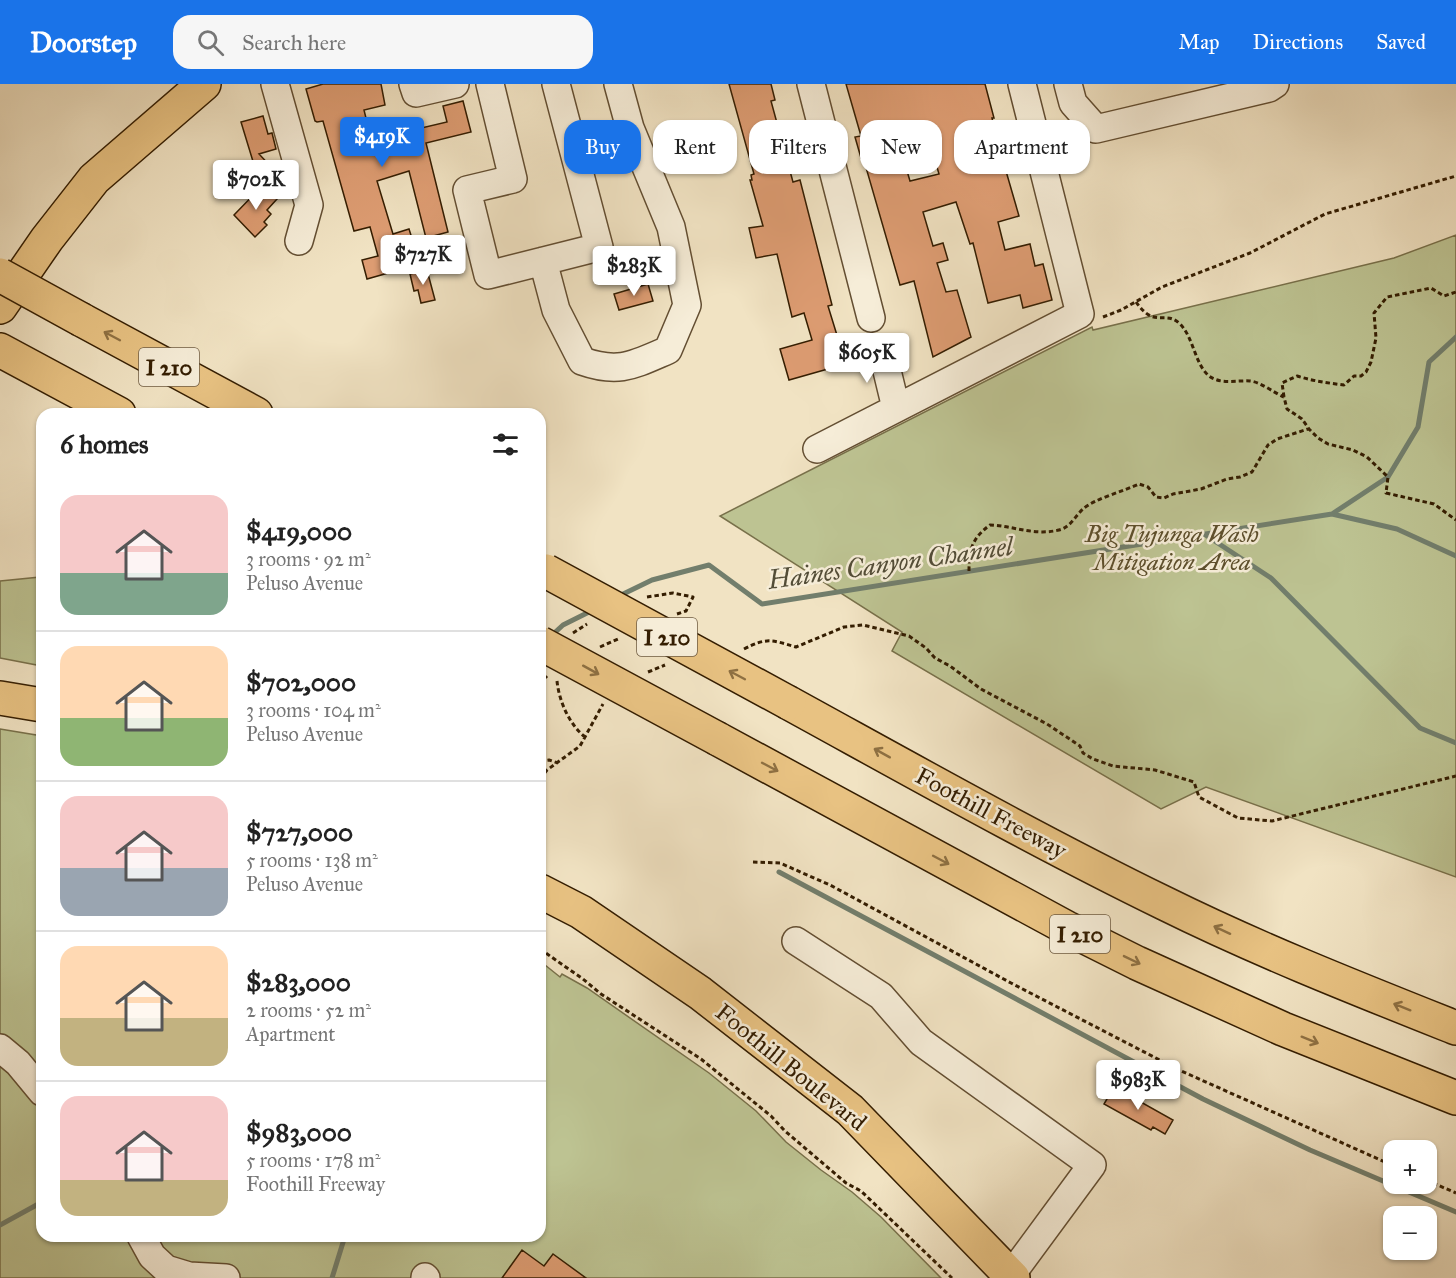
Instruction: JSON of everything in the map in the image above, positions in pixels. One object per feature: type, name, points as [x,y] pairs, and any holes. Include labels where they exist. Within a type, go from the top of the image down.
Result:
[{"type":"main road","points":[[0,307],[46,239],[94,179],[204,84]]},
{"type":"main road","name":"I 210","points":[[0,275],[245,408]]},
{"type":"main road","name":"I 210","points":[[0,350],[108,408]]},
{"type":"main road","name":"Foothill Freeway","points":[[546,572],[1046,842],[1166,904],[1309,969],[1456,1028]]},
{"type":"main road","name":"I 210","points":[[546,646],[1036,911],[1137,963],[1283,1029],[1456,1098]]},
{"type":"main road","points":[[0,698],[36,704]]},
{"type":"main road","name":"Foothill Boulevard","points":[[546,894],[581,912],[700,993],[850,1110],[1012,1277]]},
{"type":"street","points":[[275,84],[309,205],[299,241]]},
{"type":"street","points":[[413,84],[416,93],[455,84]]},
{"type":"street","points":[[490,84],[513,179],[466,190],[488,275],[599,247],[556,84]]},
{"type":"street","points":[[543,261],[556,310],[582,361],[603,368],[632,365],[668,350],[687,305],[671,227],[630,128],[618,84]]},
{"type":"street","points":[[811,84],[871,318]]},
{"type":"street","points":[[817,448],[1080,314],[1022,84]]},
{"type":"street","points":[[1068,84],[1073,103],[1096,129],[1269,88],[1275,84]]},
{"type":"street","points":[[882,350],[896,408]]},
{"type":"street","points":[[796,941],[881,996],[921,1042],[1092,1165],[1012,1277]]},
{"type":"street","points":[[0,1048],[18,1063],[36,1085]]},
{"type":"street","points":[[144,1242],[152,1256],[169,1274],[226,1278]]},
{"type":"path","points":[[1080,314],[1101,317],[1121,310],[1162,287],[1250,253],[1325,214],[1456,176]]},
{"type":"path","points":[[1456,292],[1444,296],[1431,288],[1387,297],[1374,313],[1375,347],[1366,372],[1361,376],[1354,376],[1344,385],[1318,382],[1297,376],[1282,383],[1287,409],[1302,419],[1318,438],[1328,444],[1353,450],[1367,457],[1388,477],[1386,494],[1434,504],[1456,520]]},
{"type":"path","points":[[1136,302],[1143,312],[1153,318],[1172,319],[1178,322],[1185,330],[1209,376],[1220,381],[1252,381],[1284,398]]},
{"type":"path","points":[[969,571],[969,553],[972,542],[990,525],[1022,531],[1062,530],[1083,508],[1139,484],[1148,487],[1156,497],[1164,498],[1201,489],[1252,472],[1268,445],[1278,439],[1309,429]]},
{"type":"path","points":[[743,650],[760,640],[770,639],[796,647],[844,627],[863,625],[909,636],[926,648],[935,658],[981,688],[1047,724],[1080,746],[1083,753],[1093,759],[1113,766],[1155,770],[1194,782],[1199,797],[1238,818],[1272,821],[1456,776]]},
{"type":"path","points":[[644,674],[671,662]]},
{"type":"path","points":[[556,678],[558,693],[566,712],[575,729],[585,737]]},
{"type":"path","points":[[546,771],[580,747],[607,699]]},
{"type":"path","points":[[546,760],[558,763]]},
{"type":"path","points":[[753,862],[780,863],[830,885],[1011,983],[1179,1070],[1383,1161]]},
{"type":"path","points":[[546,954],[601,994],[701,1059],[771,1116],[784,1131],[846,1183],[861,1191],[952,1278]]},
{"type":"path","points":[[1437,1184],[1456,1192]]},
{"type":"green space","name":"Big Tujunga Wash Mitigation Area","points":[[1456,235],[1456,877],[1206,787],[1161,809],[892,651],[902,632],[720,516],[1092,327],[1093,330],[1394,258]]},
{"type":"green space","points":[[36,577],[36,665],[0,658],[0,581]]},
{"type":"green space","points":[[0,729],[36,735],[36,1242],[546,1242],[546,966],[560,977],[562,974],[587,988],[709,1073],[756,1111],[786,1142],[881,1217],[941,1278],[0,1278]]},
{"type":"building","points":[[323,84],[381,84],[385,105],[364,110],[373,147],[401,138],[400,133],[447,122],[443,106],[463,101],[471,132],[426,143],[448,232],[426,238],[409,171],[377,181],[393,234],[409,229],[420,264],[367,279],[362,260],[378,256],[370,227],[354,231],[323,121],[315,121],[306,89]]},
{"type":"building","points":[[729,84],[771,84],[775,100],[771,101],[776,120],[749,120],[749,156]]},
{"type":"building","points":[[846,84],[985,84],[994,118],[992,120],[954,120],[954,174],[1007,174],[1019,216],[998,222],[1005,250],[1030,244],[1035,266],[1043,264],[1052,300],[1023,308],[1020,295],[988,303],[973,243],[970,244],[956,202],[923,212],[933,246],[943,243],[948,260],[937,263],[946,292],[957,290],[971,337],[933,357],[914,281],[900,285],[868,174],[908,174],[910,181],[942,174],[942,120],[860,120],[860,133]]},
{"type":"building","points":[[263,116],[268,134],[272,133],[276,149],[259,154],[274,170],[261,183],[250,172],[255,168],[241,122]]},
{"type":"building","points":[[860,136],[860,154],[855,137]]},
{"type":"building","points":[[791,174],[793,182],[800,180],[832,305],[828,306],[840,345],[843,344],[849,363],[789,380],[780,349],[812,340],[804,313],[792,317],[777,254],[756,258],[749,228],[763,226],[750,180],[752,180],[751,175]]},
{"type":"building","points":[[263,185],[277,199],[267,210],[271,214],[264,222],[267,225],[255,237],[234,215]]},
{"type":"building","points":[[427,270],[435,300],[421,303],[418,290],[414,291],[410,274]]},
{"type":"building","points":[[648,284],[653,301],[619,310],[614,294]]},
{"type":"building","points":[[1114,1087],[1173,1120],[1165,1134],[1153,1127],[1151,1130],[1104,1104]]},
{"type":"building","points":[[522,1250],[544,1266],[553,1254],[586,1278],[502,1278]]},
{"type":"waterway","points":[[1332,514],[1388,477],[1418,427],[1429,362],[1456,337]]},
{"type":"waterway","name":"Haines Canyon Channel","points":[[617,597],[652,580],[709,565],[762,604],[1332,514],[1397,529],[1456,556]]},
{"type":"waterway","name":"Haines Canyon Channel","points":[[1204,534],[1271,578],[1420,728],[1456,743]]},
{"type":"waterway","name":"Haines Canyon Channel","points":[[550,637],[563,625],[593,610]]},
{"type":"waterway","points":[[779,872],[1203,1099],[1310,1150],[1456,1212]]},
{"type":"waterway","name":"Haines Canyon Channel","points":[[0,1225],[36,1205]]},
{"type":"waterway","name":"Haines Canyon Channel","points":[[332,1278],[343,1242]]}]
